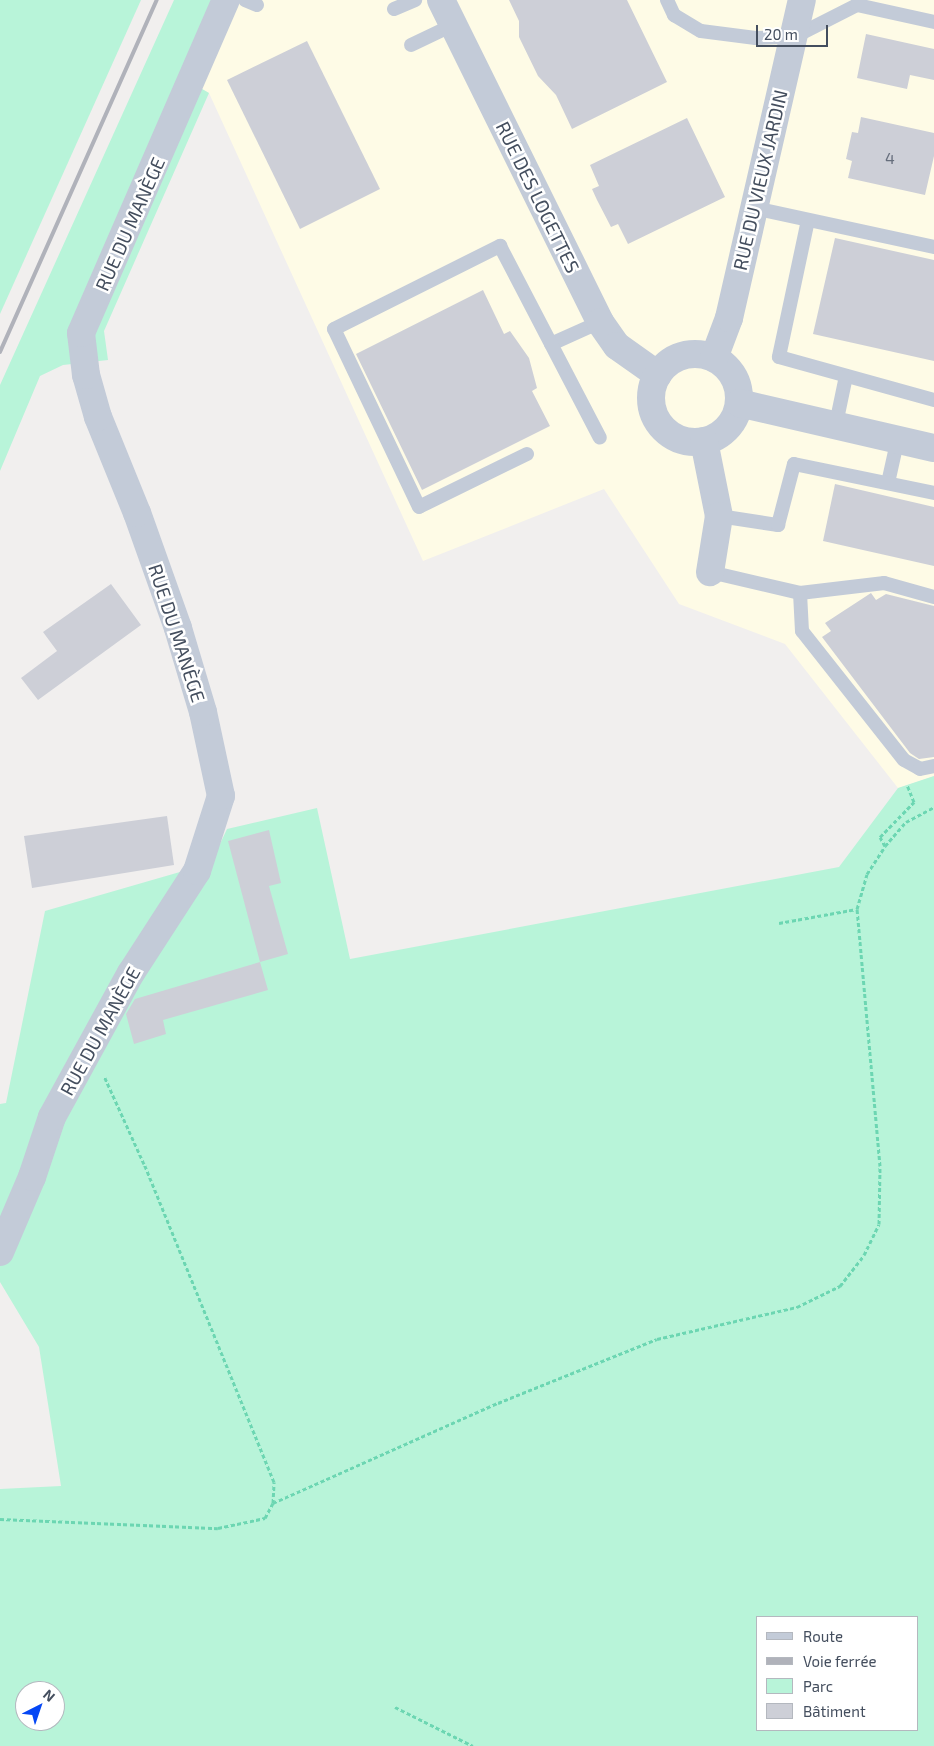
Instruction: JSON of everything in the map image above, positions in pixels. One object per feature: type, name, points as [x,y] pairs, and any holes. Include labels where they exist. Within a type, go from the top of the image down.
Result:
[{"type":"street","name":"RUE DU MANÈGE","points":[[0,1252],[32,1177],[52,1117],[131,973],[197,871],[220,796],[203,712],[178,628],[137,513],[98,417],[86,375],[81,334],[226,0]]},
{"type":"street","name":"RUE DES LOGETTES","points":[[441,0],[600,322],[617,346],[658,375]]},
{"type":"street","name":"RUE DU VIEUX JARDIN","points":[[714,358],[729,318],[802,0]]},
{"type":"street","points":[[704,355],[714,358],[731,372],[736,381],[739,403],[728,427],[704,441],[682,440],[663,428],[652,402],[658,375],[673,360],[683,356],[704,355]]},
{"type":"street","points":[[739,403],[898,438],[934,448]]},
{"type":"street","points":[[704,441],[719,516],[710,572]]},
{"type":"lane","points":[[394,9],[415,0]]},
{"type":"lane","points":[[667,0],[674,15],[701,31],[756,38],[794,36],[857,5],[934,22]]},
{"type":"lane","points":[[412,44],[453,25]]},
{"type":"lane","points":[[754,208],[934,247]]},
{"type":"lane","points":[[808,220],[779,357],[934,400]]},
{"type":"lane","points":[[527,454],[420,507],[334,329],[500,246],[600,438]]},
{"type":"lane","points":[[551,344],[600,322]]},
{"type":"lane","points":[[836,424],[846,376]]},
{"type":"lane","points":[[888,483],[898,438]]},
{"type":"lane","points":[[719,516],[778,525],[794,464],[934,493]]},
{"type":"lane","points":[[710,572],[800,593],[884,583],[934,598]]},
{"type":"lane","points":[[800,593],[802,631],[904,760],[920,769],[934,766]]},
{"type":"path","points":[[273,1503],[498,1403],[657,1339],[798,1307],[840,1286],[864,1255],[879,1224],[880,1166],[857,909],[867,874],[885,846],[906,822],[934,807]]},
{"type":"path","points":[[779,923],[857,909]]},
{"type":"path","points":[[0,1519],[218,1528],[265,1518],[273,1503],[274,1482],[144,1164],[109,1085],[89,1052]]},
{"type":"path","points":[[395,1707],[473,1746]]},
{"type":"shaded area","points":[[214,0],[934,0],[934,776],[898,788],[785,644],[679,604],[604,489],[423,561],[209,93],[183,78]]},
{"type":"green space","points":[[0,0],[141,0],[0,314]]},
{"type":"green space","points":[[174,0],[214,0],[183,78],[209,93],[104,331],[108,360],[63,365],[40,376],[0,471],[0,385]]},
{"type":"green space","points":[[934,776],[934,1746],[0,1746],[0,1489],[61,1486],[39,1347],[0,1282],[0,1104],[6,1103],[45,911],[211,863],[227,829],[317,808],[350,959],[839,867],[898,788]]},
{"type":"building","points":[[509,0],[627,0],[667,82],[572,129],[556,95],[538,76],[519,37],[519,21]]},
{"type":"building","points":[[866,34],[934,49],[934,80],[910,75],[907,89],[857,78]]},
{"type":"building","points":[[307,41],[380,189],[300,229],[227,80]]},
{"type":"building","points":[[861,117],[934,133],[934,156],[925,195],[848,178],[852,161],[846,159],[852,132],[858,133]]},
{"type":"building","points":[[687,118],[725,197],[628,244],[618,224],[611,227],[597,200],[592,189],[599,186],[590,165]]},
{"type":"building","points":[[835,238],[934,260],[934,361],[813,334]]},
{"type":"building","points":[[483,290],[504,334],[510,331],[529,358],[537,388],[532,391],[550,426],[422,490],[356,354]]},
{"type":"building","points":[[835,484],[934,507],[934,566],[823,541]]},
{"type":"building","points":[[111,584],[141,625],[38,700],[21,678],[57,651],[43,632]]},
{"type":"building","points":[[871,593],[876,600],[886,594],[934,606],[934,757],[919,759],[910,753],[822,637],[831,631],[825,623]]},
{"type":"building","points":[[167,816],[174,865],[32,888],[24,836]]},
{"type":"building","points":[[269,830],[281,883],[269,886],[288,954],[260,962],[228,841]]},
{"type":"building","points":[[260,962],[268,990],[163,1020],[166,1034],[134,1044],[126,1014],[135,999]]},
{"type":"railway","points":[[0,352],[157,0]]}]
